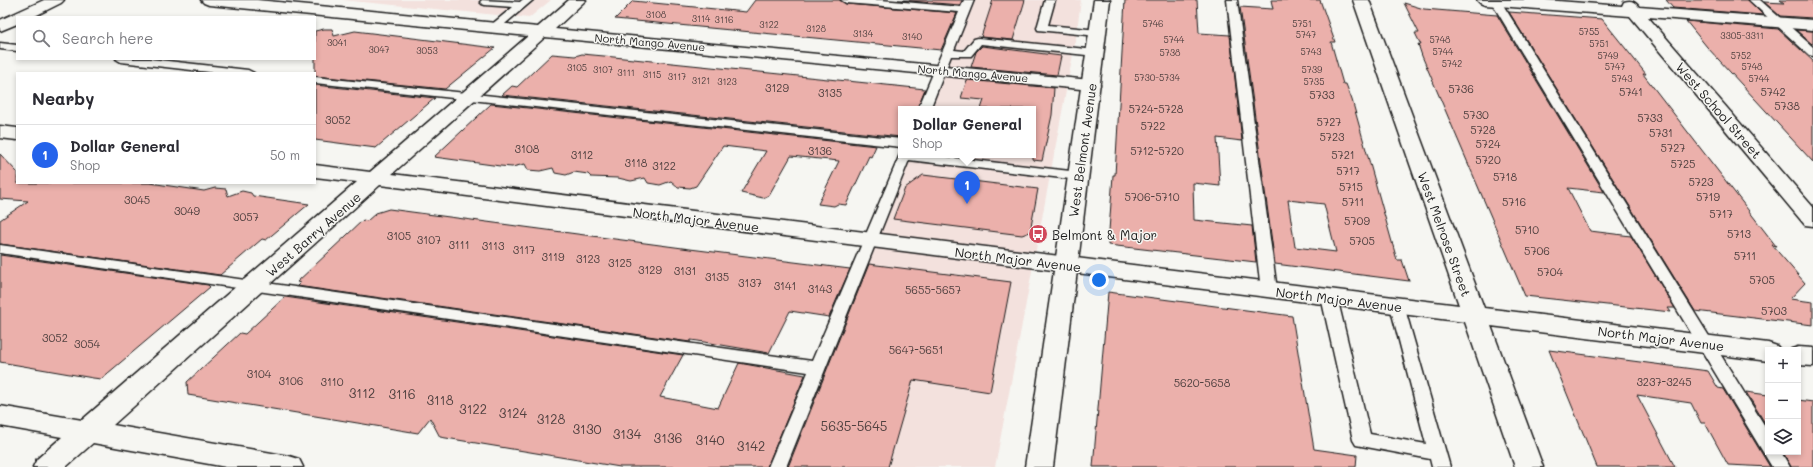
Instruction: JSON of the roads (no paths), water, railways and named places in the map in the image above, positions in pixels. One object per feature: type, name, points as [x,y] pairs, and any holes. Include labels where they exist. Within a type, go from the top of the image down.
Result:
[{"type":"street","points":[[22,16],[56,0]]},
{"type":"street","name":"North Mango Avenue","points":[[209,0],[1091,85]]},
{"type":"street","name":"West Barry Avenue","points":[[47,467],[578,0]]},
{"type":"street","name":"West Belmont Avenue","points":[[1040,467],[1102,0]]},
{"type":"street","name":"West Melrose Street","points":[[1361,0],[1529,467]]},
{"type":"street","points":[[1492,0],[1629,6],[1779,23],[1813,25]]},
{"type":"street","name":"West School Street","points":[[1629,6],[1813,220]]},
{"type":"street","points":[[0,26],[16,18]]},
{"type":"street","points":[[0,132],[16,134]]},
{"type":"street","name":"North Major Avenue","points":[[316,171],[1765,352]]},
{"type":"street","points":[[1801,356],[1813,357]]},
{"type":"street","points":[[0,416],[289,467]]},
{"type":"lane","points":[[488,0],[485,2],[525,3]]},
{"type":"lane","points":[[846,0],[967,5],[925,106]]},
{"type":"lane","points":[[1050,0],[1042,28],[1097,43]]},
{"type":"lane","points":[[1232,0],[1269,290]]},
{"type":"lane","points":[[1492,0],[1765,441]]},
{"type":"lane","points":[[1754,0],[1813,53]]},
{"type":"lane","points":[[495,27],[525,3]]},
{"type":"lane","points":[[947,53],[967,54],[978,41],[1097,43]]},
{"type":"lane","points":[[0,46],[16,48]]},
{"type":"lane","points":[[130,60],[239,72]]},
{"type":"lane","points":[[316,80],[467,97],[898,150]]},
{"type":"lane","points":[[777,467],[870,240],[901,158]]},
{"type":"lane","points":[[953,158],[1079,176]]},
{"type":"lane","points":[[0,249],[818,368]]},
{"type":"lane","points":[[1329,297],[1362,440],[1439,460],[1398,306]]},
{"type":"lane","points":[[1774,455],[1781,467]]},
{"type":"place","name":"Dollar General","points":[[967,204]]},
{"type":"place","name":"Belmont & Major","points":[[1038,234]]}]
